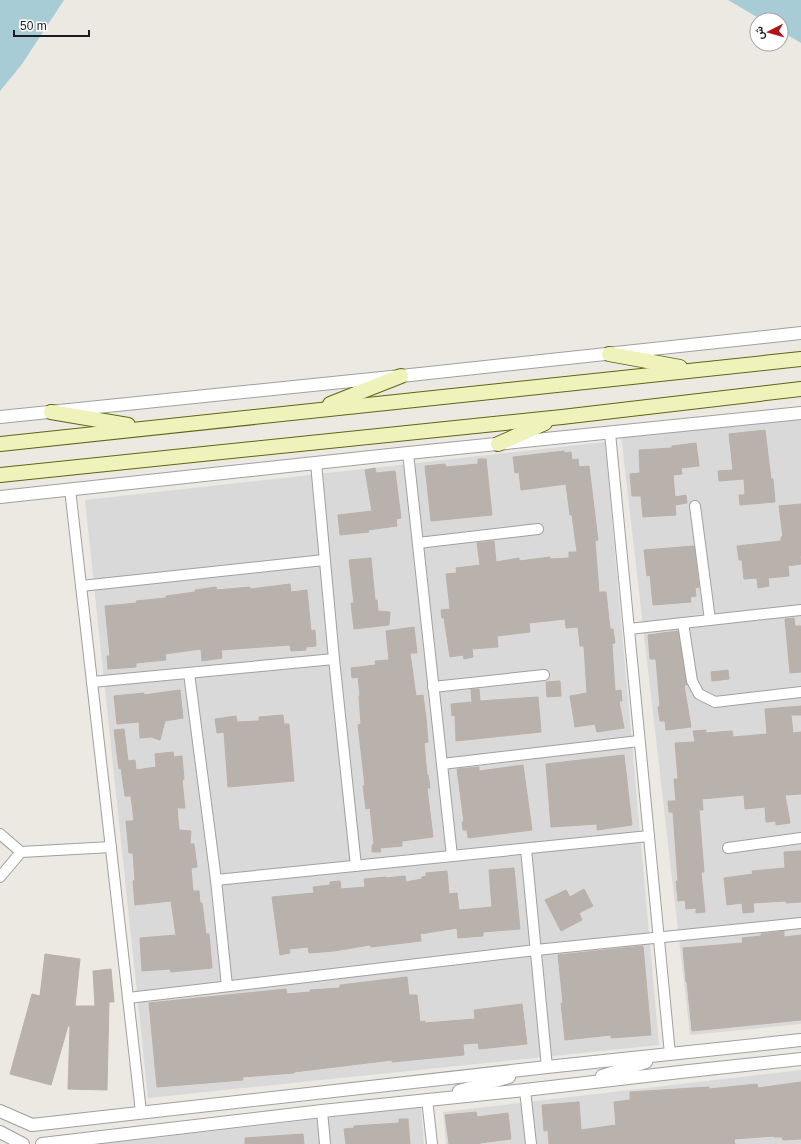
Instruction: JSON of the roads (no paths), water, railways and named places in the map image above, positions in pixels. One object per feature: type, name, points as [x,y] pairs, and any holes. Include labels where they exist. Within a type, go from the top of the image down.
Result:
[{"type":"main road","points":[[609,354],[696,370]]},
{"type":"main road","points":[[0,444],[801,359]]},
{"type":"main road","points":[[314,411],[401,376]]},
{"type":"main road","points":[[0,475],[562,417],[801,389]]},
{"type":"main road","points":[[50,412],[146,428]]},
{"type":"main road","points":[[498,444],[525,431],[562,417]]},
{"type":"street","points":[[0,417],[801,333]]},
{"type":"street","points":[[0,497],[408,453],[801,413]]},
{"type":"street","points":[[610,433],[670,1054]]},
{"type":"street","points":[[408,453],[452,856]]},
{"type":"street","points":[[316,463],[324,560],[356,866]]},
{"type":"street","points":[[70,489],[141,1112]]},
{"type":"street","points":[[695,506],[710,620]]},
{"type":"street","points":[[418,543],[538,529]]},
{"type":"street","points":[[81,586],[324,560]]},
{"type":"street","points":[[629,630],[801,610]]},
{"type":"street","points":[[684,623],[692,681],[699,694],[715,702],[801,692]]},
{"type":"street","points":[[92,682],[334,659]]},
{"type":"street","points":[[189,673],[216,880],[227,986]]},
{"type":"street","points":[[433,687],[544,675]]},
{"type":"street","points":[[442,764],[639,740]]},
{"type":"street","points":[[0,834],[22,852],[111,847]]},
{"type":"street","points":[[216,880],[649,836]]},
{"type":"street","points":[[728,848],[801,838]]},
{"type":"street","points":[[526,849],[547,1067]]},
{"type":"street","points":[[0,877],[22,852]]},
{"type":"street","points":[[128,998],[536,950],[801,922]]},
{"type":"street","points":[[0,1111],[32,1125],[801,1040]]},
{"type":"street","points":[[577,1084],[670,1054]]},
{"type":"street","points":[[42,1144],[117,1140],[322,1111],[801,1059]]},
{"type":"street","points":[[427,1099],[547,1067]]},
{"type":"street","points":[[526,1090],[531,1144]]},
{"type":"street","points":[[427,1099],[432,1144]]},
{"type":"street","points":[[322,1111],[325,1144]]},
{"type":"street","points":[[0,1132],[23,1144]]},
{"type":"water","points":[[0,0],[64,0],[22,64],[0,91]]},
{"type":"water","points":[[728,0],[801,0],[801,43],[789,36],[789,12],[749,12]]}]
